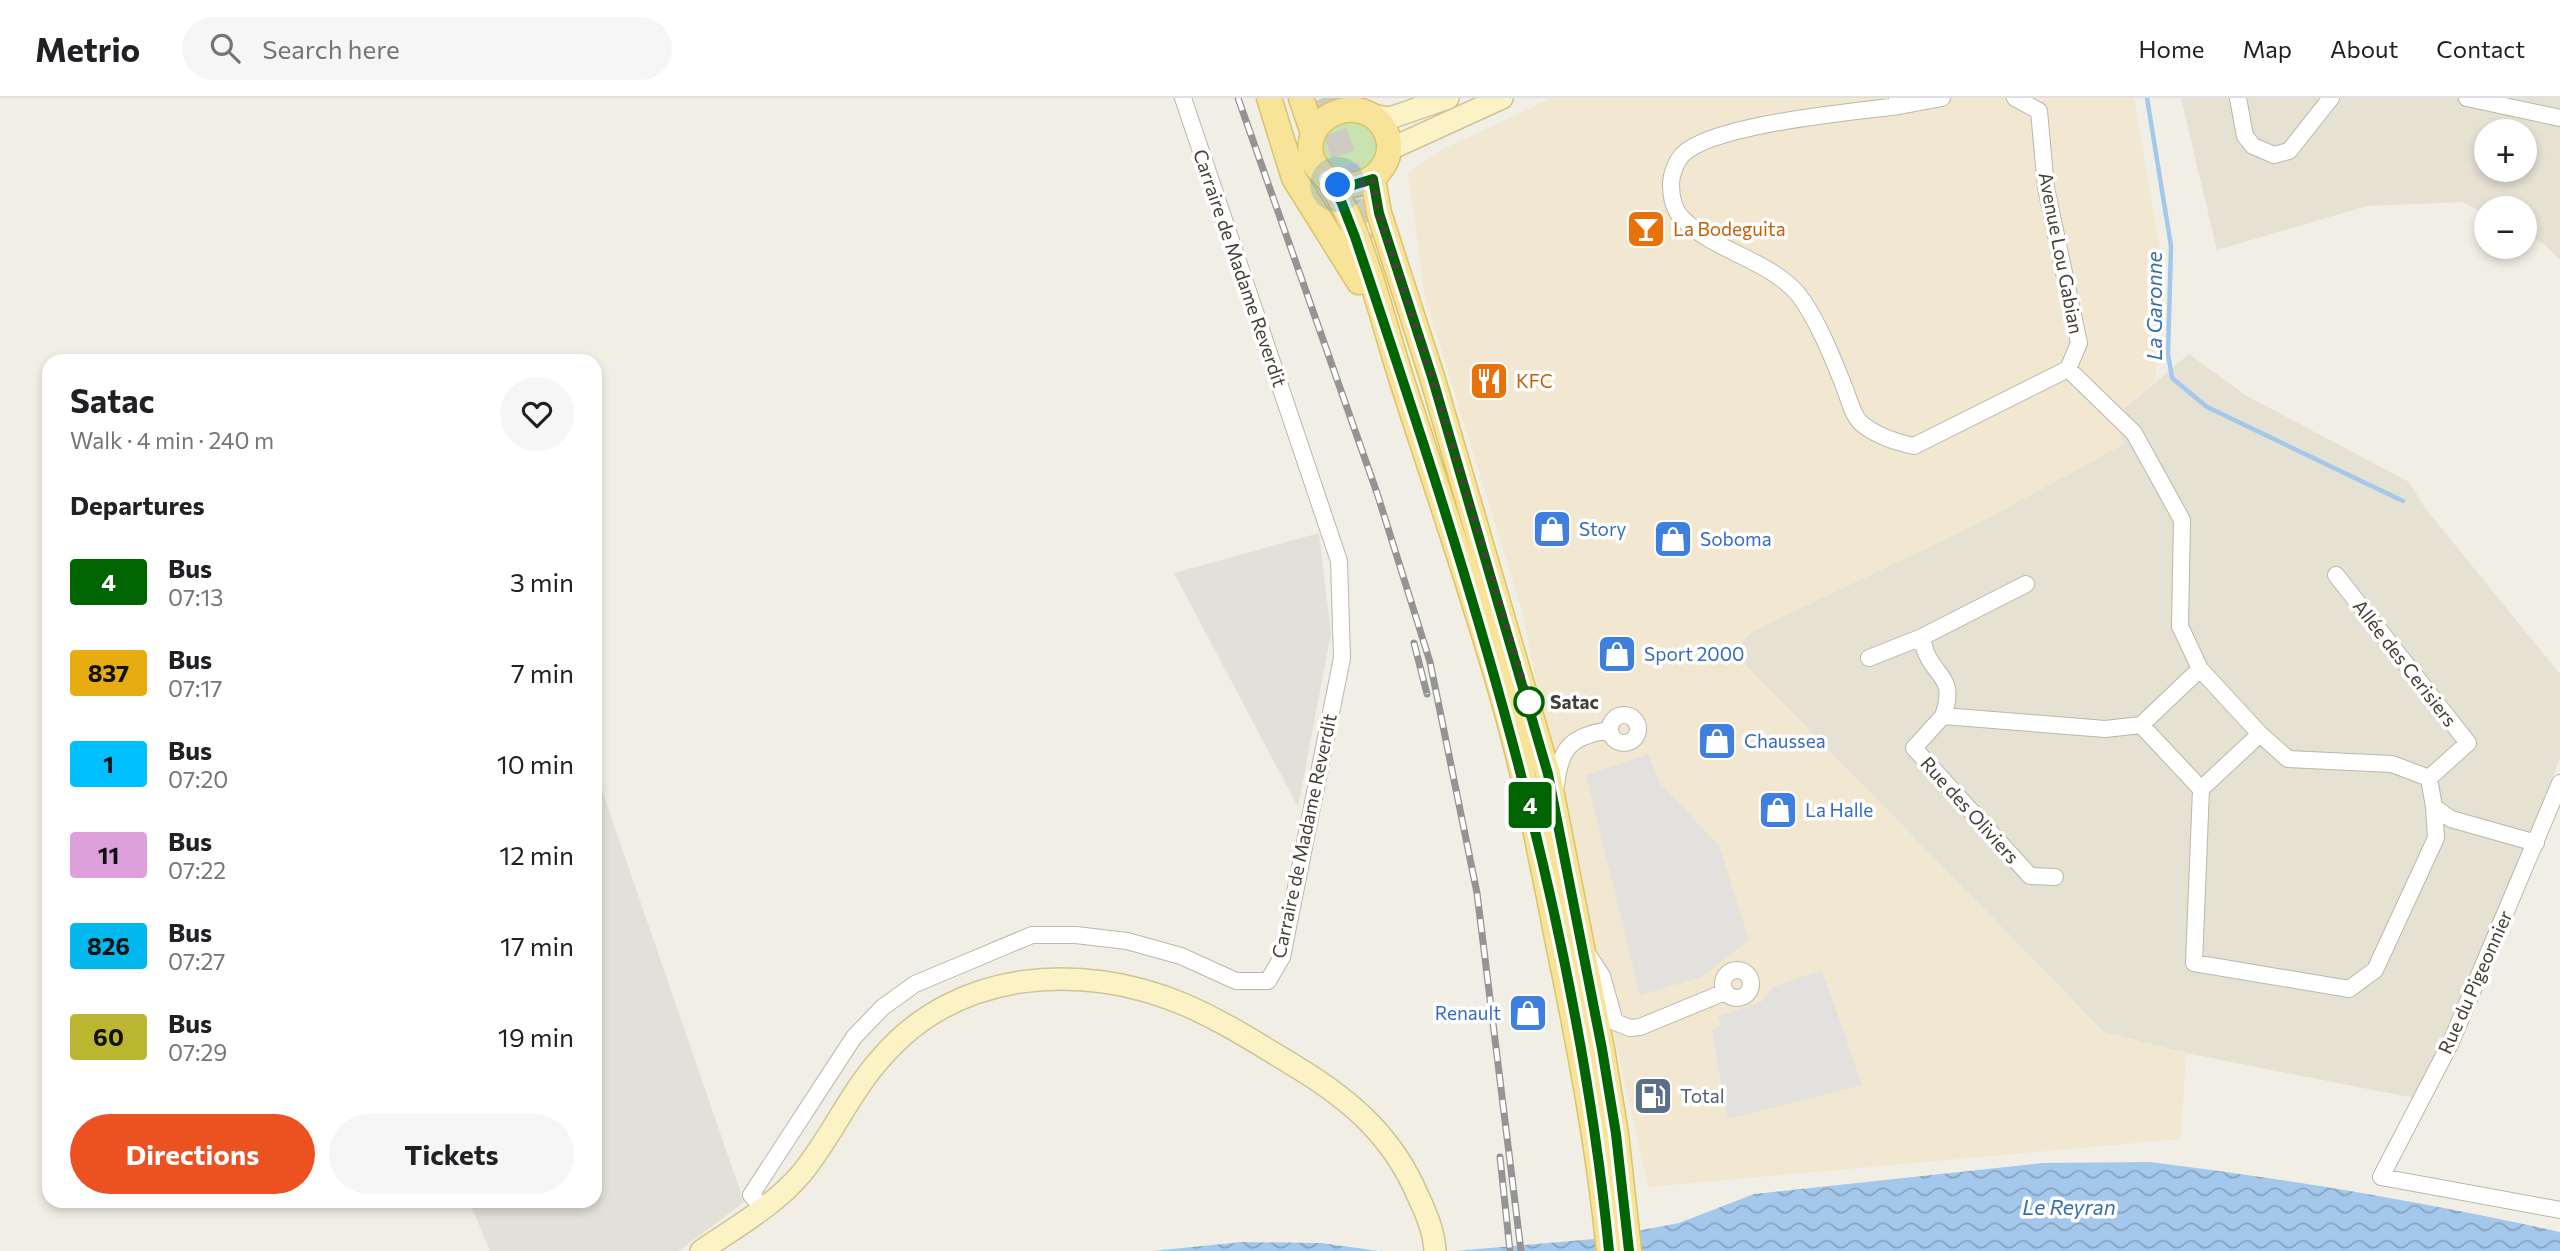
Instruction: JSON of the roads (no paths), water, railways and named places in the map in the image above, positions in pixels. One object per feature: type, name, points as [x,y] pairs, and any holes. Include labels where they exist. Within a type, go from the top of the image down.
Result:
[{"type":"main road","points":[[1269,98],[1294,178],[1358,281],[1410,408]]},
{"type":"main road","points":[[1301,98],[1313,133],[1312,159],[1349,218],[1504,704],[1534,821],[1617,1230],[1629,1251]]},
{"type":"main road","points":[[1313,133],[1331,113],[1354,107],[1390,118],[1448,98]]},
{"type":"main road","points":[[1388,149],[1502,98]]},
{"type":"main road","points":[[1327,179],[1350,186],[1373,179],[1385,163],[1388,149],[1384,130],[1354,107]]},
{"type":"main road","points":[[1373,179],[1379,213],[1433,380],[1548,774],[1583,946],[1614,1122],[1617,1230]]},
{"type":"main road","points":[[1373,238],[1553,809]]},
{"type":"main road","points":[[701,1251],[764,1208],[800,1175],[881,1057],[914,1025],[939,1007],[969,994],[1006,983],[1064,978],[1125,987],[1181,1003],[1237,1031],[1324,1084],[1363,1114],[1387,1140],[1408,1171],[1427,1214],[1435,1247]]},
{"type":"street","name":"Carraire de Madame Reverdit","points":[[764,1208],[751,1195],[854,1037],[883,1007],[915,984],[1032,935],[1076,935],[1127,941],[1181,956],[1236,981],[1254,983],[1268,981],[1282,957],[1342,658],[1339,561],[1183,98]]},
{"type":"street","points":[[1942,98],[1898,102],[1718,136],[1682,155],[1671,176],[1671,199],[1680,217],[1692,227],[1742,256],[1798,294],[1836,367],[1859,422],[1891,442],[1914,446],[2068,369],[2134,433],[2182,520],[2180,626],[2200,669],[2288,760],[2392,764],[2429,778],[2436,838],[2375,970],[2349,989],[2193,963],[2201,789],[2260,734]]},
{"type":"street","name":"Avenue Lou Gabian","points":[[2015,98],[2039,111],[2046,188],[2079,343],[2068,369]]},
{"type":"street","points":[[2238,98],[2245,136],[2253,146],[2274,155],[2289,151],[2331,98]]},
{"type":"street","points":[[2467,98],[2560,118]]},
{"type":"street","name":"Allée des Cerisiers","points":[[2336,575],[2468,743],[2429,778]]},
{"type":"street","points":[[1869,658],[1922,637],[2026,584]]},
{"type":"street","points":[[1922,637],[1925,657],[1947,682],[1950,695],[1943,716],[2105,730],[2141,725],[2200,669]]},
{"type":"street","name":"Rue des Oliviers","points":[[1943,716],[1914,748],[2030,876],[2055,877]]},
{"type":"street","points":[[2141,725],[2201,789]]},
{"type":"street","points":[[1553,809],[1561,755],[1577,739],[1610,730]]},
{"type":"street","name":"Rue du Pigeonnier","points":[[2560,783],[2451,1042],[2381,1177],[2560,1210]]},
{"type":"street","points":[[2434,807],[2451,819],[2536,843]]},
{"type":"street","points":[[1583,946],[1602,976],[1615,1022],[1630,1028],[1661,1020],[1726,992]]},
{"type":"water","name":"Le Reyran","points":[[2150,1162],[2356,1192],[2560,1232],[2560,1251],[1455,1251],[1594,1239],[1679,1223],[1754,1194],[2043,1163]]},
{"type":"water","points":[[1242,1242],[1321,1243],[1379,1251],[1152,1251]]},
{"type":"waterway","name":"La Garonne","points":[[2147,98],[2171,246],[2168,354],[2172,378],[2207,407],[2403,501]]},
{"type":"tunnel","points":[[1323,98],[1373,238]]},
{"type":"railway","points":[[1238,98],[1377,493],[1430,662],[1477,893],[1521,1251]]},
{"type":"railway","points":[[1414,643],[1427,694]]},
{"type":"railway","points":[[1500,1157],[1510,1251]]},
{"type":"place","name":"La Bodeguita","points":[[1646,229]]},
{"type":"place","name":"KFC","points":[[1489,381]]},
{"type":"place","name":"Story","points":[[1552,529]]},
{"type":"place","name":"Soboma","points":[[1673,539]]},
{"type":"place","name":"Sport 2000","points":[[1617,654]]},
{"type":"place","name":"Satac","points":[[1529,702]]},
{"type":"place","name":"Chaussea","points":[[1717,741]]},
{"type":"place","name":"La Halle","points":[[1778,810]]},
{"type":"place","name":"Renault","points":[[1528,1013]]},
{"type":"place","name":"Total","points":[[1653,1096]]}]
